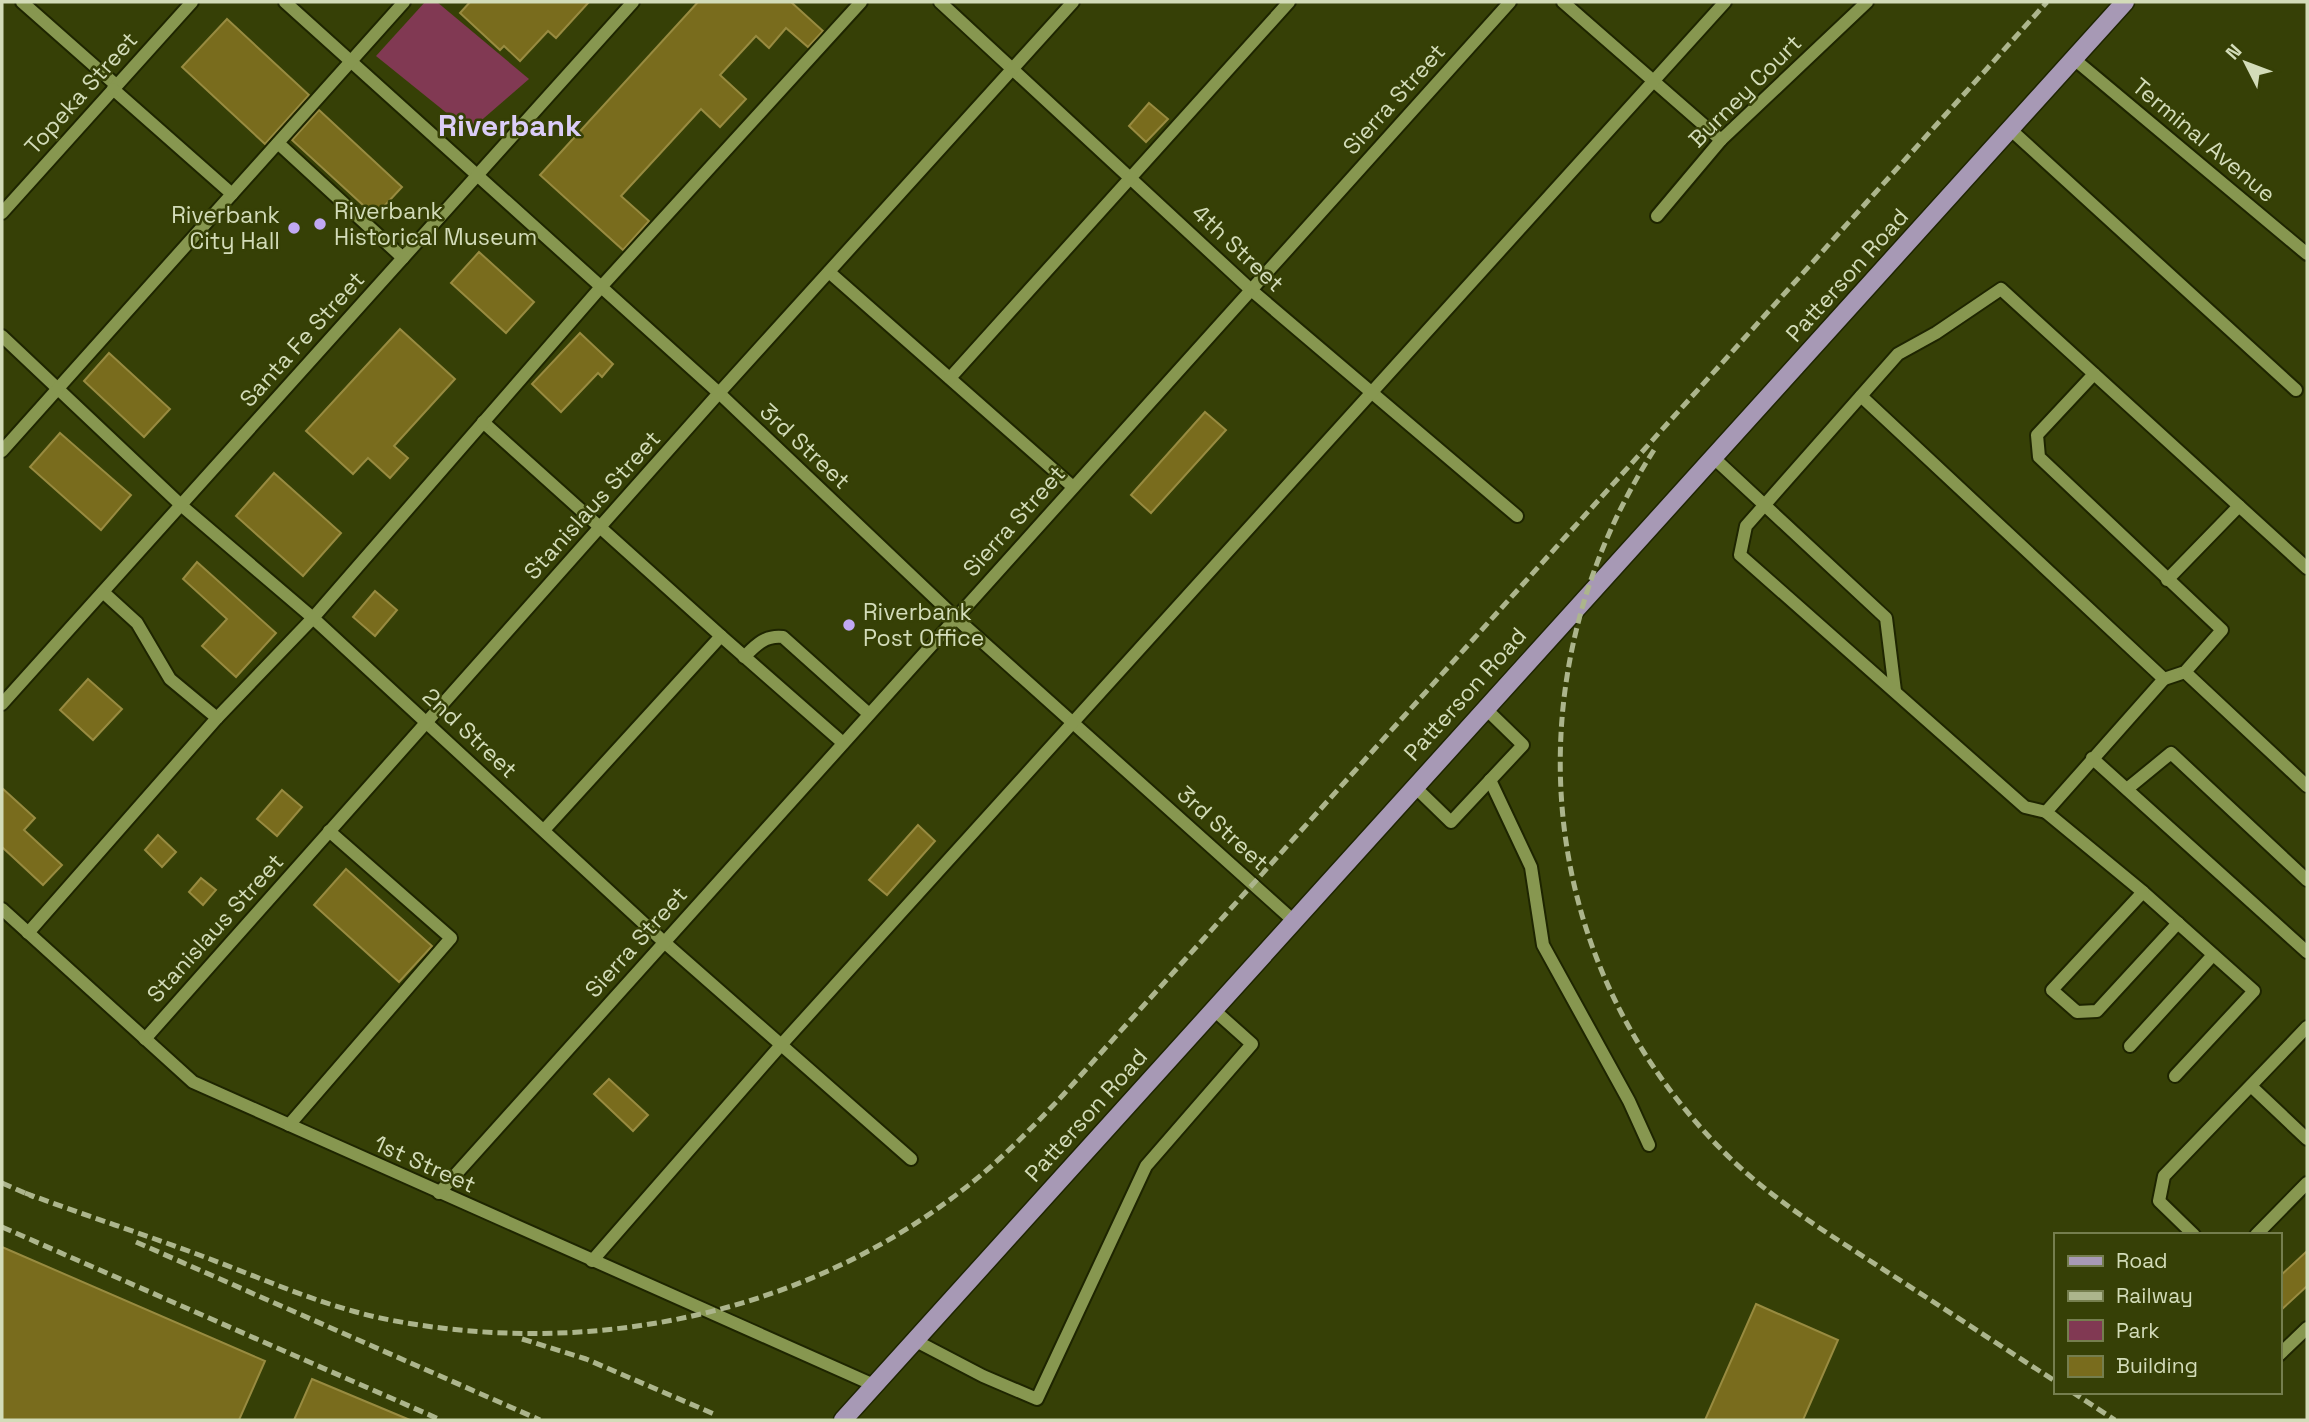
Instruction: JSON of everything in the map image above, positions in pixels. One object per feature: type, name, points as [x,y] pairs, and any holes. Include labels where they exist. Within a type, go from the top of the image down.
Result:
[{"type":"main road","name":"Patterson Road","points":[[843,1420],[1295,922],[1485,708],[1715,459],[2125,2]]},
{"type":"street","points":[[22,2],[232,194]]},
{"type":"street","name":"Topeka Street","points":[[2,213],[192,2]]},
{"type":"street","name":"3rd Street","points":[[285,2],[719,393],[956,618],[1295,922]]},
{"type":"street","points":[[2,451],[404,2]]},
{"type":"street","name":"Santa Fe Street","points":[[2,704],[633,2]]},
{"type":"street","points":[[29,933],[217,718],[313,618],[601,287],[862,2]]},
{"type":"street","name":"4th Street","points":[[940,2],[1250,289],[1517,516]]},
{"type":"street","name":"Stanislaus Street","points":[[145,1038],[719,393],[1073,2]]},
{"type":"street","points":[[950,378],[1289,2]]},
{"type":"street","name":"Sierra Street","points":[[439,1193],[1510,2]]},
{"type":"street","points":[[1563,2],[1721,140]]},
{"type":"street","points":[[592,1261],[781,1045],[1725,2]]},
{"type":"street","name":"Burney Court","points":[[1657,216],[1721,140],[1867,2]]},
{"type":"street","name":"Terminal Avenue","points":[[2074,59],[2307,253]]},
{"type":"street","points":[[2011,130],[2296,390]]},
{"type":"street","points":[[278,143],[403,258]]},
{"type":"street","points":[[829,272],[1073,487]]},
{"type":"street","points":[[2175,1076],[2254,991],[2143,892],[2046,812],[2025,807],[1740,555],[1746,526],[1898,354],[1936,334],[2001,289],[2307,568]]},
{"type":"street","name":"2nd Street","points":[[2,336],[182,506],[313,618],[664,942],[911,1159]]},
{"type":"street","points":[[2046,812],[2164,679],[2185,672],[2222,631],[2039,457],[2037,435],[2094,374]]},
{"type":"street","points":[[1861,396],[2164,679]]},
{"type":"street","points":[[483,422],[843,743]]},
{"type":"street","points":[[1715,459],[1886,618],[1895,691]]},
{"type":"street","points":[[2167,580],[2239,506]]},
{"type":"street","points":[[103,592],[137,623],[170,679],[217,718]]},
{"type":"street","points":[[544,830],[721,636]]},
{"type":"street","points":[[744,657],[761,640],[783,637],[869,714]]},
{"type":"street","points":[[2185,672],[2307,786]]},
{"type":"street","points":[[1415,787],[1451,822],[1523,745],[1485,708]]},
{"type":"street","points":[[2127,789],[2171,753],[2307,880]]},
{"type":"street","points":[[2092,758],[2307,951]]},
{"type":"street","points":[[1490,780],[1531,867],[1543,945],[1629,1101],[1649,1145]]},
{"type":"street","points":[[289,1125],[452,938],[329,831]]},
{"type":"street","points":[[2143,892],[2052,990],[2077,1012],[2097,1011],[2178,923]]},
{"type":"street","name":"1st Street","points":[[2,909],[194,1082],[876,1386]]},
{"type":"street","points":[[2130,1046],[2213,955]]},
{"type":"street","points":[[916,1341],[983,1376],[1037,1399],[1146,1166],[1252,1044],[1214,1010]]},
{"type":"street","points":[[2192,1233],[2159,1201],[2164,1176],[2307,1027]]},
{"type":"street","points":[[2252,1087],[2307,1139]]},
{"type":"street","points":[[2258,1233],[2307,1183]]},
{"type":"street","points":[[2281,1353],[2307,1328]]},
{"type":"green space","points":[[425,2],[437,2],[529,79],[469,131],[376,56]]},
{"type":"building","points":[[470,2],[589,2],[556,38],[548,31],[520,61],[504,46],[500,50],[460,13]]},
{"type":"building","points":[[698,2],[791,2],[823,31],[808,47],[786,28],[769,48],[756,36],[720,75],[746,99],[720,127],[701,109],[621,196],[649,221],[623,250],[540,175]]},
{"type":"building","points":[[227,19],[309,95],[265,144],[182,67]]},
{"type":"building","points":[[1149,103],[1168,119],[1146,142],[1129,126]]},
{"type":"building","points":[[319,110],[402,187],[375,216],[292,140]]},
{"type":"building","points":[[479,252],[534,302],[506,333],[451,283]]},
{"type":"building","points":[[400,329],[455,379],[394,446],[408,458],[390,478],[368,458],[353,474],[306,431]]},
{"type":"building","points":[[580,333],[613,364],[602,377],[598,373],[561,412],[532,384]]},
{"type":"building","points":[[109,353],[170,409],[144,437],[84,381]]},
{"type":"building","points":[[1205,412],[1226,430],[1151,513],[1131,495]]},
{"type":"building","points":[[60,433],[131,495],[101,530],[30,467]]},
{"type":"building","points":[[274,473],[341,533],[303,576],[236,516]]},
{"type":"building","points":[[197,562],[276,633],[236,677],[202,646],[227,619],[183,579]]},
{"type":"building","points":[[375,591],[397,610],[375,636],[353,617]]},
{"type":"building","points":[[88,679],[122,709],[93,740],[60,710]]},
{"type":"building","points":[[2,788],[35,818],[24,830],[62,865],[43,885],[2,847]]},
{"type":"building","points":[[282,790],[302,807],[277,836],[257,819]]},
{"type":"building","points":[[918,825],[935,841],[887,895],[869,880]]},
{"type":"building","points":[[158,835],[176,852],[162,867],[145,850]]},
{"type":"building","points":[[346,869],[432,946],[399,982],[314,905]]},
{"type":"building","points":[[201,878],[216,890],[203,905],[189,892]]},
{"type":"building","points":[[609,1079],[648,1115],[633,1131],[594,1094]]},
{"type":"building","points":[[2,1247],[265,1361],[239,1420],[2,1420]]},
{"type":"building","points":[[2307,1251],[2307,1286],[2281,1310],[2281,1275]]},
{"type":"building","points":[[1756,1304],[1838,1340],[1803,1420],[1705,1420]]},
{"type":"building","points":[[312,1379],[410,1420],[294,1420]]},
{"type":"railway","points":[[25,1193],[342,1308],[390,1320],[465,1330],[540,1333],[615,1329],[689,1317],[761,1297],[831,1270],[897,1235],[974,1181],[1063,1095],[2047,2]]},
{"type":"railway","points":[[1654,450],[1607,538],[1576,631],[1562,725],[1563,819],[1581,911],[1615,1000],[1665,1083],[1731,1159],[1748,1174],[1783,1203],[1821,1229],[2054,1380]]},
{"type":"railway","points":[[2,1183],[34,1197]]},
{"type":"railway","points":[[2,1227],[441,1420]]},
{"type":"railway","points":[[136,1242],[540,1420]]},
{"type":"railway","points":[[522,1339],[586,1359],[714,1414]]},
{"type":"railway","points":[[2075,1394],[2115,1420]]},
{"type":"place","name":"Riverbank Historical Museum","points":[[320,224]]},
{"type":"place","name":"Riverbank City Hall","points":[[294,228]]},
{"type":"place","name":"Riverbank Post Office","points":[[849,625]]},
{"type":"district","name":"Riverbank","points":[[510,126]]}]
